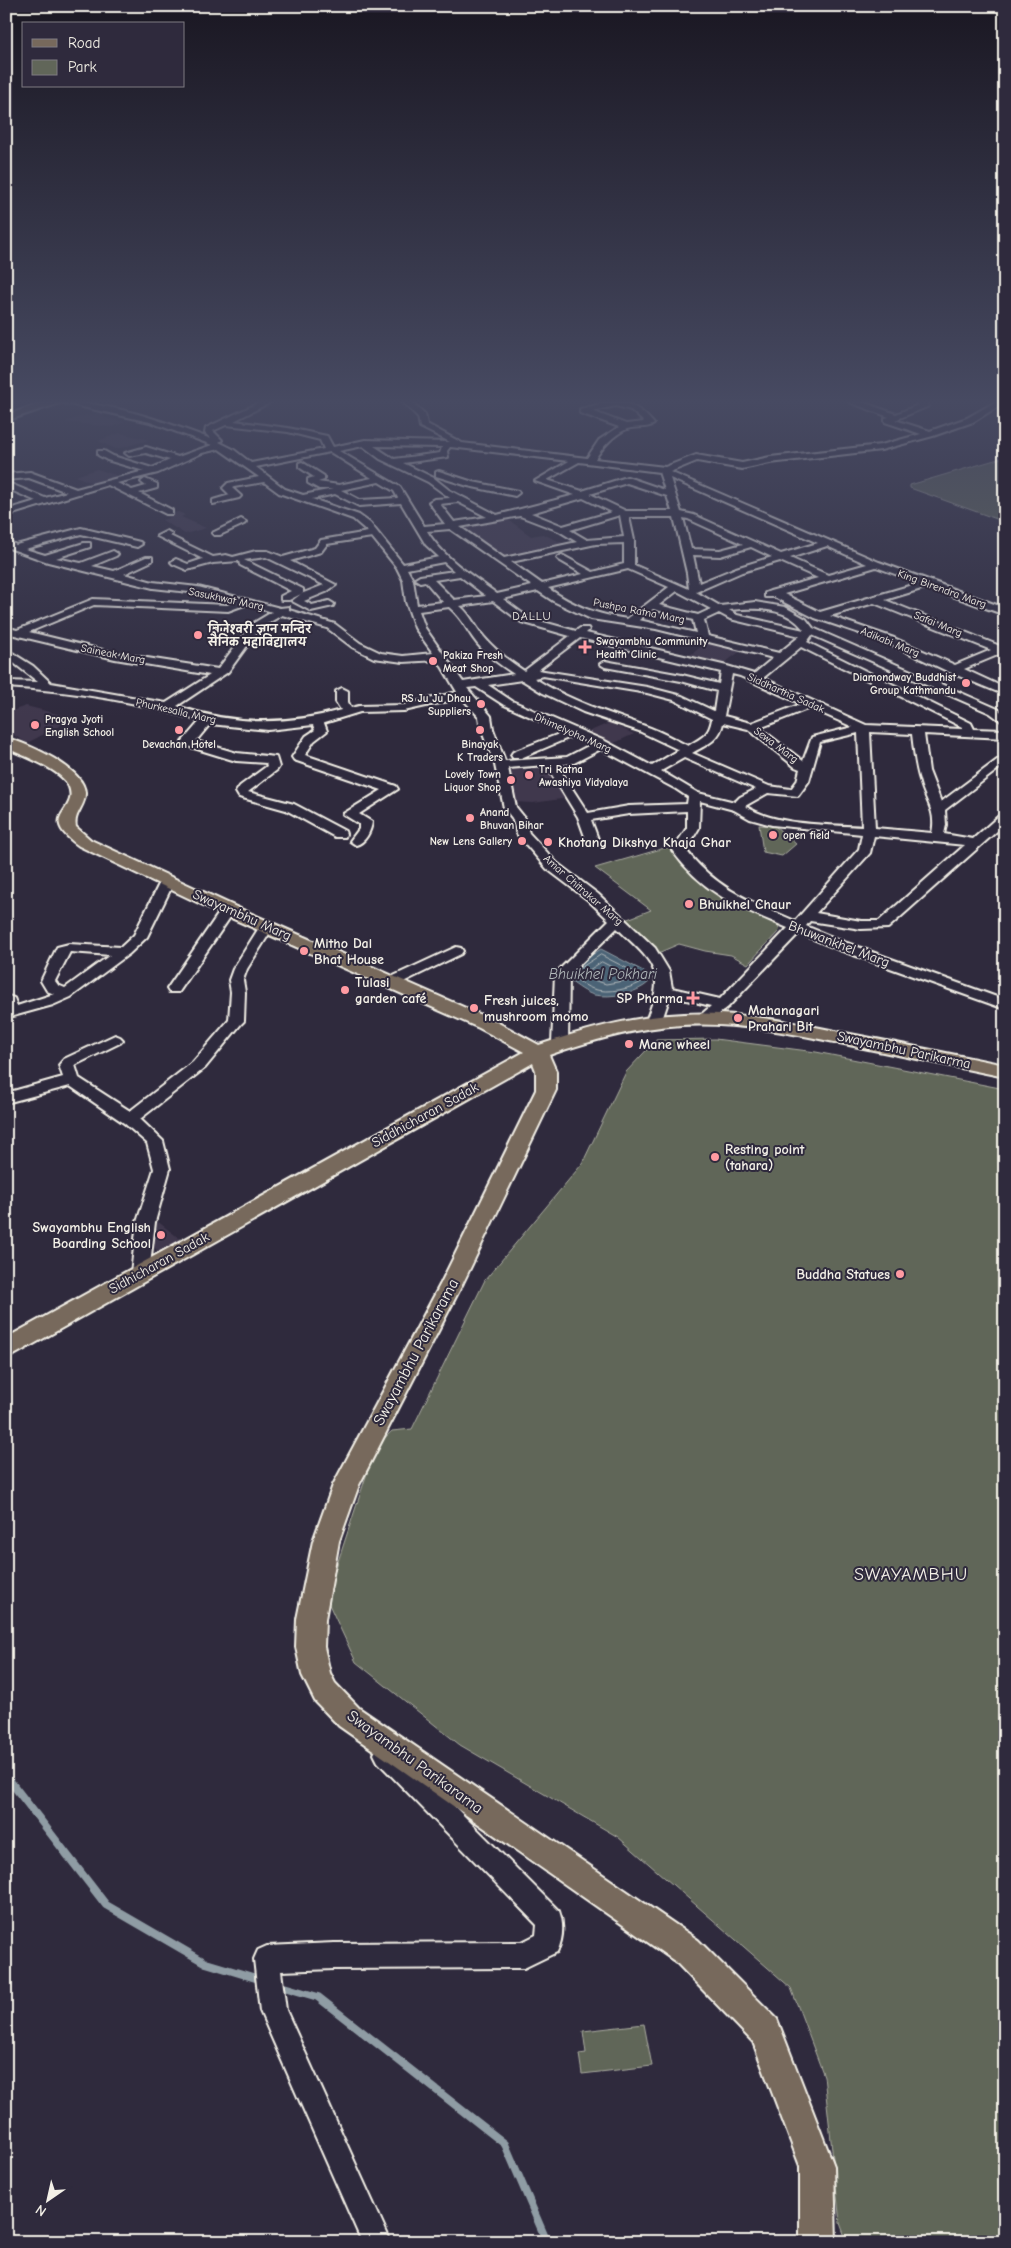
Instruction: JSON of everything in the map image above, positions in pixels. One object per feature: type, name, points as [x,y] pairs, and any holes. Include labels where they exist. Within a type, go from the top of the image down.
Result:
[{"type":"main road","name":"Swayambhu Marg","points":[[6,742],[43,759],[73,780],[78,788],[77,796],[67,817],[67,827],[73,836],[228,910],[486,1024],[549,1048]]},
{"type":"main road","name":"Swayambhu Parikarma","points":[[549,1048],[591,1035],[644,1024],[704,1018],[780,1024],[1005,1071]]},
{"type":"main road","name":"Siddhicharan Sadak","points":[[311,1178],[549,1048]]},
{"type":"main road","name":"Swayambhu Parikarama","points":[[549,1048],[546,1090],[452,1282],[346,1485],[326,1540],[311,1619],[310,1647],[316,1675],[325,1692],[349,1717],[687,1951],[765,2031],[817,2166],[818,2242]]},
{"type":"main road","name":"Sidhicharan Sadak","points":[[6,1349],[311,1178]]},
{"type":"street","points":[[10,512],[22,513],[44,507]]},
{"type":"street","points":[[159,507],[169,512]]},
{"type":"street","name":"Amar Chitrakar Marg","points":[[332,507],[356,517],[367,525],[401,567],[408,580],[411,602],[414,606],[413,609],[420,628],[441,656],[462,690],[485,716],[487,729],[501,765],[510,808],[518,817],[523,834],[552,866],[593,897],[650,952],[665,977],[666,991]]},
{"type":"street","name":"Siddhartha Sadak","points":[[409,507],[429,544],[462,573],[531,622],[727,669],[756,678],[864,728]]},
{"type":"street","name":"Pushpa Ratna Marg","points":[[437,507],[452,526],[557,600],[595,617],[656,626],[781,657]]},
{"type":"street","points":[[476,507],[496,518]]},
{"type":"street","points":[[422,529],[452,526],[522,513],[544,507]]},
{"type":"street","points":[[609,507],[622,513],[630,540],[629,566]]},
{"type":"street","points":[[677,507],[688,552],[693,591]]},
{"type":"street","name":"King Birendra Marg","points":[[745,507],[876,564],[1005,612]]},
{"type":"street","points":[[522,513],[562,529],[587,544]]},
{"type":"street","points":[[562,529],[622,513],[679,514],[827,578]]},
{"type":"street","points":[[217,533],[241,522]]},
{"type":"street","points":[[10,546],[81,531],[137,544]]},
{"type":"street","points":[[167,534],[162,536],[212,560]]},
{"type":"street","points":[[282,561],[318,550],[324,542],[373,534]]},
{"type":"street","points":[[504,561],[596,541],[630,540]]},
{"type":"street","points":[[693,591],[739,570],[826,543]]},
{"type":"street","points":[[688,552],[720,553],[752,544]]},
{"type":"street","points":[[33,564],[87,545]]},
{"type":"street","name":"Sasukhwat Marg","points":[[10,546],[48,559],[82,566],[153,586],[198,590],[281,611],[331,626],[356,645],[378,656],[403,660],[441,656]]},
{"type":"street","points":[[82,566],[113,554]]},
{"type":"street","points":[[168,706],[229,665],[256,626],[301,598],[327,589],[331,585],[268,554],[256,554],[233,560],[226,558],[212,560],[187,567],[176,562]]},
{"type":"street","points":[[562,558],[590,574]]},
{"type":"street","points":[[114,575],[149,559]]},
{"type":"street","points":[[401,567],[446,559]]},
{"type":"street","points":[[243,563],[299,591],[296,594],[262,606]]},
{"type":"street","points":[[653,606],[699,618],[719,609],[876,564]]},
{"type":"street","points":[[413,609],[495,598],[629,566],[676,587],[693,591],[734,617],[806,636],[994,711],[1005,721]]},
{"type":"street","points":[[408,580],[428,579],[462,573]]},
{"type":"street","points":[[153,586],[171,578]]},
{"type":"street","points":[[428,579],[439,593],[466,616],[478,637],[496,656],[547,691],[587,710],[642,729],[685,752],[766,789]]},
{"type":"street","name":"Safai Marg","points":[[819,616],[927,584]]},
{"type":"street","points":[[631,621],[676,587]]},
{"type":"street","name":"Adikabi Marg","points":[[774,594],[819,616],[890,640],[1005,692]]},
{"type":"street","name":"Safai Marg","points":[[876,600],[1003,649]]},
{"type":"street","points":[[18,633],[93,602],[228,608],[246,601]]},
{"type":"street","points":[[297,601],[311,608],[329,604]]},
{"type":"street","points":[[736,605],[753,605],[789,613],[806,622],[806,636],[781,657],[767,672],[756,678]]},
{"type":"street","points":[[524,676],[579,635],[595,617]]},
{"type":"street","points":[[699,618],[698,621],[703,637]]},
{"type":"street","points":[[584,680],[656,626]]},
{"type":"street","name":"Saineak Marg","points":[[6,630],[115,656],[220,672]]},
{"type":"street","points":[[806,636],[967,725],[968,732]]},
{"type":"street","name":"Safai Marg","points":[[953,670],[1003,649]]},
{"type":"street","points":[[6,652],[32,672],[41,676],[47,686]]},
{"type":"street","points":[[605,664],[682,678],[723,689]]},
{"type":"street","points":[[652,771],[710,738],[716,731],[727,669]]},
{"type":"street","name":"Sewa Marg","points":[[462,690],[479,684],[543,673],[648,690],[678,698],[719,718],[752,727],[799,764],[807,766],[803,781],[794,793],[766,789]]},
{"type":"street","name":"Phurkesalla Marg","points":[[6,684],[47,686],[168,706],[207,720],[268,726],[317,721],[358,709],[404,708],[462,690]]},
{"type":"street","name":"Dhimelyoha Marg","points":[[479,684],[508,703],[571,733],[601,744],[652,771],[694,801]]},
{"type":"street","points":[[342,692],[342,702],[348,712]]},
{"type":"street","points":[[752,727],[810,704]]},
{"type":"street","points":[[207,720],[188,742],[236,757],[286,760],[392,789],[349,814],[366,822],[365,829],[356,841]]},
{"type":"street","points":[[317,721],[322,731],[242,792],[243,794],[290,807],[340,834]]},
{"type":"street","points":[[807,766],[816,740],[864,728],[1005,734]]},
{"type":"street","points":[[704,1018],[723,1004],[796,928],[865,850],[869,830],[864,728]]},
{"type":"street","points":[[918,730],[921,764],[932,800],[939,809],[940,825],[937,836]]},
{"type":"street","points":[[517,755],[571,733]]},
{"type":"street","points":[[501,765],[570,760],[601,744]]},
{"type":"street","points":[[939,809],[1005,758]]},
{"type":"street","points":[[549,761],[584,817],[592,838]]},
{"type":"street","points":[[738,807],[744,800],[766,789]]},
{"type":"street","points":[[584,817],[694,801],[738,807],[755,817],[778,823],[937,836],[974,843]]},
{"type":"street","name":"Bhuwankhel Marg","points":[[694,801],[693,828],[679,850],[689,863],[712,884],[736,901],[796,928],[1005,1005]]},
{"type":"street","points":[[807,916],[861,925],[884,925],[1005,817]]},
{"type":"street","points":[[8,1008],[48,1002],[66,994],[124,951],[140,937],[167,882]]},
{"type":"street","points":[[174,989],[228,910]]},
{"type":"street","points":[[549,1048],[562,974],[617,920]]},
{"type":"street","points":[[130,1119],[200,1066],[236,1021],[238,992],[236,980],[240,969],[267,926]]},
{"type":"street","points":[[66,994],[52,988],[48,981],[62,950],[69,948],[124,951]]},
{"type":"street","points":[[392,982],[456,951]]},
{"type":"street","points":[[644,1024],[666,991],[723,1004]]},
{"type":"street","points":[[115,1040],[69,1062],[67,1065],[72,1080],[130,1119],[155,1141],[162,1169],[146,1222],[140,1273]]},
{"type":"street","points":[[6,1098],[72,1080]]},
{"type":"street","points":[[349,1717],[550,1920],[548,1943],[524,1955],[334,1956],[267,1959],[272,2011],[377,2242]]},
{"type":"shaded area","points":[[178,512],[185,515],[181,517],[206,528],[185,534],[162,520],[170,518],[164,515]]},
{"type":"shaded area","points":[[506,518],[531,536],[543,534],[569,546],[510,558],[501,556],[463,528]]},
{"type":"shaded area","points":[[708,642],[742,650],[723,664],[690,655]]},
{"type":"shaded area","name":"Pragya Jyoti English School","points":[[26,706],[65,716],[69,721],[27,743],[9,732],[6,728],[6,713]]},
{"type":"shaded area","points":[[609,723],[634,734],[612,744],[586,733]]},
{"type":"shaded area","name":"Tri Ratna Awashiya Vidyalaya","points":[[545,763],[568,798],[533,803],[514,802],[504,766]]},
{"type":"shaded area","name":"Swayambhu English Boarding School","points":[[157,1221],[184,1242],[163,1255],[147,1242],[148,1228]]},
{"type":"green space","points":[[963,507],[1005,507],[1005,522]]},
{"type":"green space","name":"open field","points":[[759,825],[775,826],[796,844],[782,856],[763,852]]},
{"type":"green space","name":"Bhuikhel Chaur","points":[[668,847],[701,881],[718,895],[777,924],[780,930],[748,964],[731,955],[679,944],[658,953],[625,920],[651,910],[595,868]]},
{"type":"green space","points":[[715,1039],[816,1052],[1005,1089],[1005,2242],[847,2242],[840,2223],[824,2076],[791,1988],[618,1837],[460,1745],[356,1662],[326,1598],[376,1446],[392,1431],[412,1429],[485,1280],[582,1164],[626,1072],[656,1040]]},
{"type":"green space","points":[[644,2024],[652,2066],[582,2074],[579,2054],[586,2053],[583,2031]]},
{"type":"water","name":"Bhuikhel Pokhari","points":[[601,949],[647,973],[649,982],[638,990],[623,994],[601,996],[591,994],[570,981],[570,969]]},
{"type":"waterway","points":[[6,1780],[10,1781],[106,1905],[206,1963],[262,1980]]},
{"type":"waterway","points":[[277,1985],[318,1997],[505,2144],[547,2242]]},
{"type":"place","name":"बिजेश्वरी ज्ञान मन्दिर सैनिक महाविद्यालय","points":[[198,635]]},
{"type":"place","name":"Swayambhu Community Health Clinic","points":[[585,647]]},
{"type":"place","name":"Pakiza Fresh Meat Shop","points":[[433,661]]},
{"type":"place","name":"Diamondway Buddhist Group Kathmandu","points":[[966,683]]},
{"type":"place","name":"RS Ju Ju Dhau Suppliers","points":[[481,704]]},
{"type":"place","name":"Pragya Jyoti English School","points":[[35,725]]},
{"type":"place","name":"Devachan Hotel","points":[[179,730]]},
{"type":"place","name":"Binayak K Traders","points":[[480,730]]},
{"type":"place","name":"Tri Ratna Awashiya Vidyalaya","points":[[529,775]]},
{"type":"place","name":"Lovely Town Liquor Shop","points":[[511,780]]},
{"type":"place","name":"Anand Bhuvan Bihar","points":[[470,818]]},
{"type":"place","name":"open field","points":[[773,835]]},
{"type":"place","name":"New Lens Gallery","points":[[522,841]]},
{"type":"place","name":"Khotang Dikshya Khaja Ghar","points":[[548,842]]},
{"type":"place","name":"Bhuikhel Chaur","points":[[689,904]]},
{"type":"place","name":"Mitho Dal Bhat House","points":[[304,951]]},
{"type":"place","name":"Tulasi garden café","points":[[345,990]]},
{"type":"place","name":"SP Pharma","points":[[693,998]]},
{"type":"place","name":"Fresh juices, mushroom momo","points":[[474,1008]]},
{"type":"place","name":"Mahanagari Prahari Bit","points":[[738,1018]]},
{"type":"place","name":"Mane wheel","points":[[629,1044]]},
{"type":"place","name":"Resting point (tahara)","points":[[715,1157]]},
{"type":"place","name":"Swayambhu English Boarding School","points":[[161,1235]]},
{"type":"place","name":"Buddha Statues","points":[[900,1274]]},
{"type":"district","name":"DALLU","points":[[532,616]]},
{"type":"district","name":"SWAYAMBHU","points":[[911,1574]]}]
